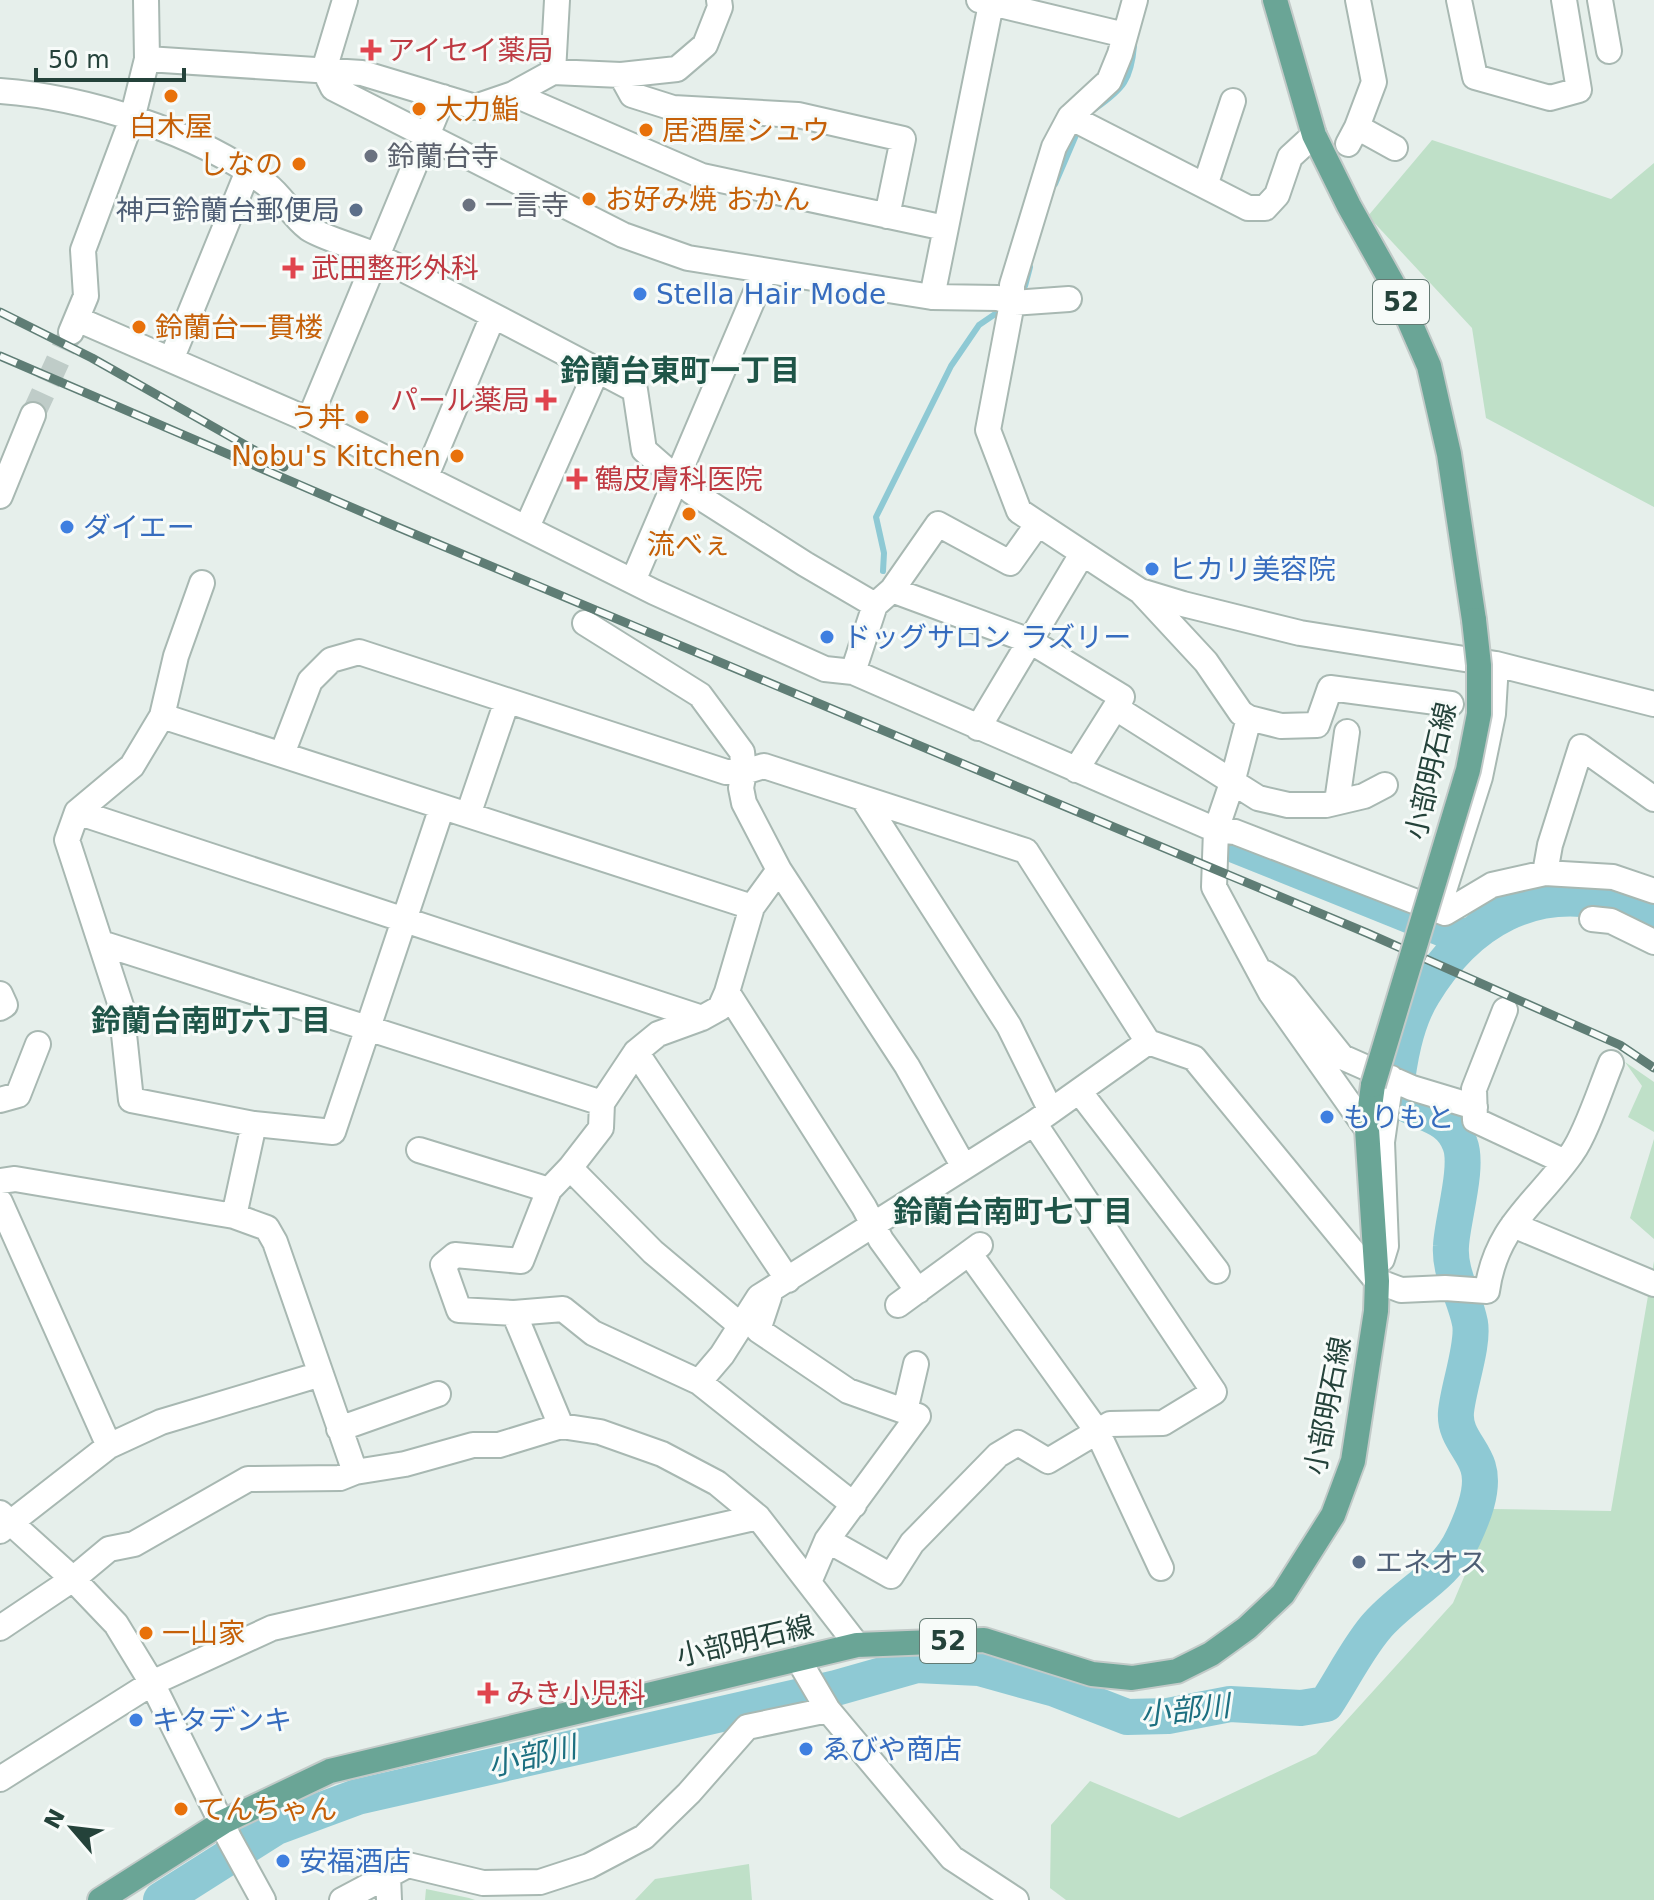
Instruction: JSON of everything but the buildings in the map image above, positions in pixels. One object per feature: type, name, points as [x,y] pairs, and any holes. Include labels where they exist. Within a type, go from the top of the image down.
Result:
[{"type":"main road","name":"小部明石線","points":[[100,1900],[330,1771],[804,1669],[857,1645],[984,1640],[1092,1674],[1132,1678],[1177,1671],[1230,1642],[1283,1594],[1322,1535],[1341,1497],[1353,1461],[1376,1311],[1377,1281],[1367,1129],[1390,1086],[1468,770],[1479,714],[1479,665],[1449,454],[1429,366],[1395,288],[1314,135],[1275,0]]},
{"type":"street","points":[[146,0],[147,59],[132,119],[83,250],[86,296],[73,326],[171,360],[309,420],[633,581],[825,669],[853,672],[1216,830],[1235,832],[1445,913],[1492,885],[1545,873],[1613,877],[1654,891]]},
{"type":"street","points":[[345,0],[324,70],[333,88],[623,235],[688,258],[932,297],[998,298],[1012,303],[1069,299]]},
{"type":"street","points":[[553,72],[557,0]]},
{"type":"street","points":[[147,59],[362,73],[475,107],[513,94],[553,72],[621,75],[677,69],[705,45],[720,7],[719,0]]},
{"type":"street","points":[[1135,0],[1109,81],[1070,117],[1054,147],[1012,285],[1012,303],[988,430],[1019,511],[1140,591],[1206,662],[1241,713],[1249,718],[1281,726],[1317,725],[1330,688],[1451,704]]},
{"type":"street","points":[[1358,0],[1374,82],[1353,135],[1395,148]]},
{"type":"street","points":[[1459,0],[1475,77],[1550,98],[1579,90],[1564,0]]},
{"type":"street","points":[[1600,0],[1609,51]]},
{"type":"street","points":[[932,297],[985,2],[1125,35]]},
{"type":"street","points":[[621,75],[632,95],[673,108],[798,115],[903,139],[887,216]]},
{"type":"street","points":[[0,91],[33,93],[132,119],[202,145],[270,186],[309,228],[377,256],[635,390],[644,450],[692,492],[805,564],[884,597],[1030,641],[1122,697],[1076,770]]},
{"type":"street","points":[[513,94],[702,176],[945,228]]},
{"type":"street","points":[[309,420],[443,97]]},
{"type":"street","points":[[1205,186],[1233,101]]},
{"type":"street","points":[[1070,117],[1248,208],[1265,208],[1277,195],[1290,157],[1314,135]]},
{"type":"street","points":[[171,360],[248,171]]},
{"type":"street","points":[[633,581],[765,271]]},
{"type":"street","points":[[426,476],[493,316]]},
{"type":"street","points":[[527,527],[597,370]]},
{"type":"street","points":[[0,496],[33,415]]},
{"type":"street","points":[[853,672],[884,597],[938,524],[1010,563],[1037,525]]},
{"type":"street","points":[[978,728],[1082,554]]},
{"type":"street","points":[[202,583],[176,656],[162,716],[132,766],[77,812],[67,840],[121,1006],[131,1100],[254,1124],[333,1132],[442,807]]},
{"type":"street","points":[[1140,591],[1300,633],[1496,664],[1654,704]]},
{"type":"street","points":[[585,623],[700,695],[742,752],[744,772],[741,788],[744,803],[779,870],[907,1066],[964,1167]]},
{"type":"street","points":[[282,754],[310,681],[331,660],[359,652],[726,772],[744,772],[764,766],[1026,851],[1148,1042],[1194,1058],[1377,1281],[1401,1290],[1445,1288],[1487,1291],[1491,1264],[1513,1225],[1574,1151],[1611,1063]]},
{"type":"street","points":[[1438,910],[1480,777],[1493,714],[1496,664]]},
{"type":"street","points":[[468,815],[507,701]]},
{"type":"street","points":[[1116,708],[1258,798],[1288,805],[1337,802],[1364,796],[1385,785]]},
{"type":"street","points":[[162,716],[752,907]]},
{"type":"street","points":[[1249,718],[1216,830],[1214,887],[1271,993],[1367,1129]]},
{"type":"street","points":[[1337,802],[1347,732]]},
{"type":"street","points":[[1545,873],[1550,845],[1581,747],[1654,799]]},
{"type":"street","points":[[827,1540],[891,1576],[912,1543],[998,1455],[1018,1443],[1048,1461],[1110,1424],[1163,1423],[1214,1392],[1042,1117],[1009,1026],[864,800]]},
{"type":"street","points":[[77,812],[702,1018]]},
{"type":"street","points":[[779,870],[752,907],[720,1008],[658,1034],[636,1052],[602,1103],[601,1128],[549,1190],[521,1261],[455,1255],[443,1265],[459,1310],[514,1313],[563,1309],[593,1333],[699,1382],[854,1505]]},
{"type":"street","points":[[1592,919],[1611,921],[1654,942]]},
{"type":"street","points":[[101,943],[602,1103]]},
{"type":"street","points":[[1257,969],[1286,987],[1342,1057],[1390,1086],[1475,1107]]},
{"type":"street","points":[[727,992],[873,1224],[908,1298],[975,1249],[1097,1431],[1161,1568]]},
{"type":"street","points":[[0,994],[5,1005],[0,1008]]},
{"type":"street","points":[[1505,1010],[1474,1089],[1475,1120],[1565,1162]]},
{"type":"street","points":[[699,1382],[722,1355],[759,1297],[1042,1117],[1148,1042]]},
{"type":"street","points":[[0,1100],[18,1095],[38,1044]]},
{"type":"street","points":[[636,1052],[780,1286]]},
{"type":"street","points":[[1377,1281],[1386,1246],[1382,1142],[1390,1086]]},
{"type":"street","points":[[1079,1091],[1217,1271]]},
{"type":"street","points":[[234,1216],[254,1124]]},
{"type":"street","points":[[419,1150],[549,1190]]},
{"type":"street","points":[[570,1168],[653,1252],[740,1325]]},
{"type":"street","points":[[0,1181],[15,1179],[234,1216],[267,1228],[355,1472]]},
{"type":"street","points":[[0,1202],[109,1446]]},
{"type":"street","points":[[1513,1225],[1654,1284]]},
{"type":"street","points":[[780,1286],[758,1330],[848,1391],[918,1416],[827,1540],[809,1582]]},
{"type":"street","points":[[514,1313],[561,1426]]},
{"type":"street","points":[[905,1411],[916,1364]]},
{"type":"street","points":[[263,1900],[152,1683],[116,1624],[73,1579],[4,1522],[109,1446],[161,1422],[321,1374]]},
{"type":"street","points":[[339,1429],[438,1394]]},
{"type":"street","points":[[0,1628],[73,1579],[109,1549],[134,1544],[248,1479],[340,1478],[473,1445],[499,1445],[561,1426],[600,1432],[662,1454],[717,1483],[758,1517],[857,1645]]},
{"type":"street","points":[[0,1779],[152,1683],[272,1628],[758,1517]]},
{"type":"street","points":[[804,1669],[828,1710],[952,1858],[1016,1900]]},
{"type":"street","points":[[342,1900],[388,1888],[408,1865],[483,1883],[540,1882],[589,1866],[644,1837],[689,1793],[747,1727],[828,1710]]},
{"type":"green space","points":[[1432,140],[1611,199],[1654,163],[1654,507],[1486,418],[1472,328],[1368,216]]},
{"type":"green space","points":[[1625,1062],[1654,1082],[1654,1132],[1628,1117],[1642,1086]]},
{"type":"green space","points":[[1654,1139],[1654,1239],[1630,1218]]},
{"type":"green space","points":[[1654,1261],[1654,1900],[1066,1900],[1050,1888],[1051,1825],[1090,1781],[1179,1818],[1316,1754],[1453,1603],[1493,1509],[1611,1511]]},
{"type":"green space","points":[[749,1864],[752,1900],[635,1900],[655,1879]]},
{"type":"green space","points":[[426,1889],[469,1898],[475,1900],[425,1900]]},
{"type":"waterway","points":[[1096,108],[1124,83],[1131,67],[1134,46]]},
{"type":"waterway","points":[[1055,184],[1079,128]]},
{"type":"waterway","points":[[1025,286],[1030,267]]},
{"type":"waterway","points":[[883,571],[884,553],[876,517],[951,366],[979,325],[1001,310]]},
{"type":"waterway","points":[[1230,843],[1466,938]]},
{"type":"waterway","name":"小部川","points":[[161,1900],[276,1827],[357,1797],[836,1688],[917,1665],[979,1668],[1055,1689],[1127,1717],[1168,1716],[1230,1704],[1301,1708],[1326,1704],[1375,1628],[1455,1552],[1479,1494],[1478,1467],[1456,1420],[1471,1332],[1451,1256],[1463,1166],[1460,1144],[1447,1125],[1395,1095],[1407,1030],[1417,1005],[1460,946],[1482,927],[1506,913],[1531,904],[1559,899],[1589,900],[1624,907],[1654,921]]},
{"type":"tunnel","points":[[33,415],[70,334]]},
{"type":"railway","points":[[0,312],[92,358],[284,467]]},
{"type":"railway","points":[[0,356],[395,526],[1367,933],[1620,1045],[1654,1068]]},
{"type":"place","name":"アイセイ薬局","points":[[371,50]]},
{"type":"place","name":"白木屋","points":[[171,96]]},
{"type":"place","name":"大力鮨","points":[[419,109]]},
{"type":"place","name":"居酒屋シュウ","points":[[646,130]]},
{"type":"place","name":"鈴蘭台寺","points":[[371,156]]},
{"type":"place","name":"しなの","points":[[299,164]]},
{"type":"place","name":"お好み焼 おかん","points":[[589,199]]},
{"type":"place","name":"一言寺","points":[[469,205]]},
{"type":"place","name":"神戸鈴蘭台郵便局","points":[[356,210]]},
{"type":"place","name":"武田整形外科","points":[[293,268]]},
{"type":"place","name":"Stella Hair Mode","points":[[640,294]]},
{"type":"place","name":"鈴蘭台一貫楼","points":[[139,327]]},
{"type":"place","name":"パール薬局","points":[[546,400]]},
{"type":"place","name":"う丼","points":[[362,417]]},
{"type":"place","name":"Nobu's Kitchen","points":[[457,456]]},
{"type":"place","name":"鶴皮膚科医院","points":[[577,479]]},
{"type":"place","name":"流べぇ","points":[[689,514]]},
{"type":"place","name":"ダイエー","points":[[67,527]]},
{"type":"place","name":"ヒカリ美容院","points":[[1152,569]]},
{"type":"place","name":"ドッグサロン ラズリー","points":[[827,637]]},
{"type":"place","name":"もりもと","points":[[1327,1117]]},
{"type":"place","name":"エネオス","points":[[1359,1562]]},
{"type":"place","name":"一山家","points":[[146,1633]]},
{"type":"place","name":"みき小児科","points":[[488,1693]]},
{"type":"place","name":"キタデンキ","points":[[136,1720]]},
{"type":"place","name":"ゑびや商店","points":[[806,1749]]},
{"type":"place","name":"てんちゃん","points":[[181,1809]]},
{"type":"place","name":"安福酒店","points":[[283,1861]]},
{"type":"district","name":"鈴蘭台東町一丁目","points":[[680,370]]},
{"type":"district","name":"鈴蘭台南町六丁目","points":[[211,1020]]},
{"type":"district","name":"鈴蘭台南町七丁目","points":[[1013,1211]]}]
